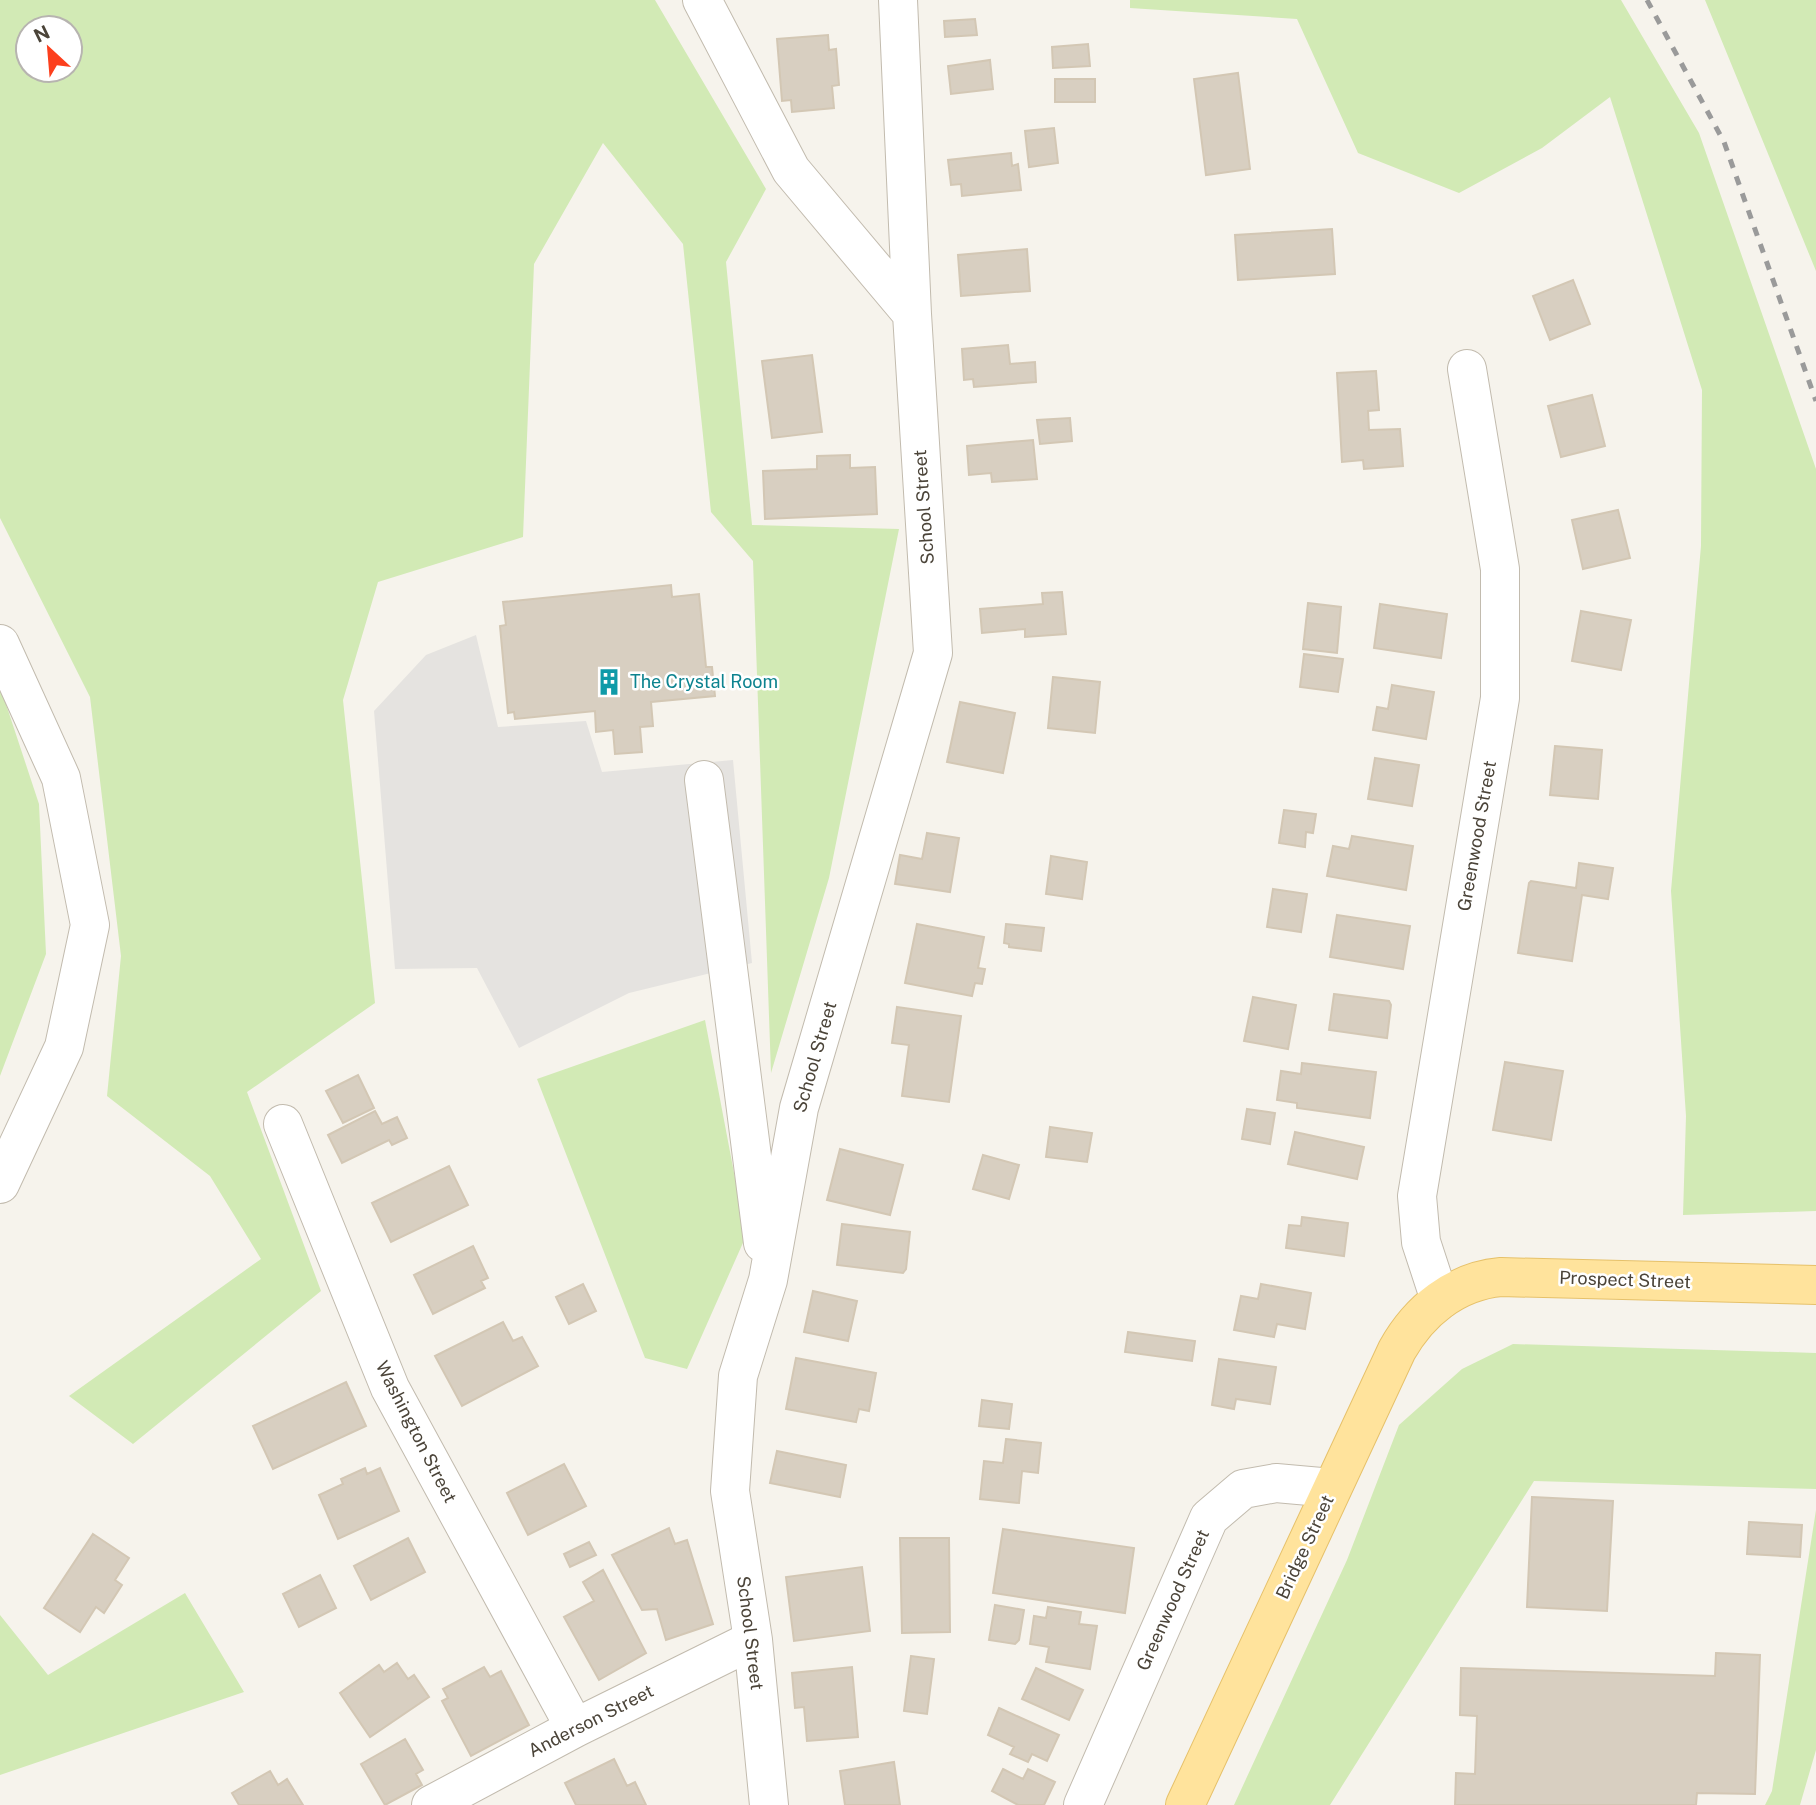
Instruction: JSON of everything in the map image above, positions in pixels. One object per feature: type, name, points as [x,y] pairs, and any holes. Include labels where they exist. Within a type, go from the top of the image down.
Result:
[{"type":"main road","name":"Prospect Street","points":[[1440,1300],[1474,1281],[1501,1277],[1816,1285]]},
{"type":"main road","name":"Bridge Street","points":[[1185,1805],[1402,1341],[1440,1300]]},
{"type":"street","points":[[702,0],[790,170],[912,314]]},
{"type":"street","name":"School Street","points":[[769,1805],[752,1640],[730,1492],[738,1376],[768,1280],[800,1108],[933,653],[912,314],[898,0]]},
{"type":"street","name":"Greenwood Street","points":[[1440,1300],[1421,1242],[1417,1196],[1500,698],[1500,569],[1467,369]]},
{"type":"street","points":[[0,644],[61,778],[90,925],[64,1047],[0,1184]]},
{"type":"street","points":[[704,780],[768,1280]]},
{"type":"street","name":"Washington Street","points":[[283,1124],[390,1388],[575,1728]]},
{"type":"street","name":"Greenwood Street","points":[[1083,1805],[1209,1518],[1243,1489],[1276,1483],[1332,1489]]},
{"type":"street","name":"Anderson Street","points":[[431,1805],[575,1728],[752,1640]]},
{"type":"green space","points":[[0,0],[655,0],[766,189],[726,262],[752,525],[899,529],[829,878],[771,1073],[753,561],[711,512],[683,244],[603,143],[534,264],[523,537],[378,582],[343,700],[375,1003],[247,1092],[321,1291],[133,1444],[69,1396],[261,1259],[210,1176],[107,1096],[121,956],[90,697],[0,518]]},
{"type":"green space","points":[[1130,0],[1621,0],[1699,133],[1816,469],[1816,1211],[1683,1215],[1686,1116],[1671,891],[1701,546],[1702,390],[1610,97],[1542,148],[1459,193],[1358,153],[1297,19],[1130,8]]},
{"type":"green space","points":[[1705,0],[1816,0],[1816,271]]},
{"type":"green space","points":[[0,686],[39,804],[46,954],[0,1076]]},
{"type":"green space","points":[[705,1020],[746,1236],[687,1369],[645,1358],[537,1079]]},
{"type":"green space","points":[[1513,1344],[1816,1353],[1816,1489],[1534,1481],[1330,1805],[1234,1805],[1347,1560],[1399,1425],[1462,1369]]},
{"type":"green space","points":[[1816,1510],[1816,1750],[1800,1805],[1765,1805],[1772,1791]]},
{"type":"green space","points":[[185,1593],[244,1692],[0,1775],[0,1615],[48,1675]]},
{"type":"shaded area","points":[[476,635],[498,727],[586,721],[602,772],[733,760],[752,963],[629,993],[519,1048],[477,968],[395,969],[374,711],[426,655]]},
{"type":"building","points":[[975,19],[977,35],[945,37],[944,21]]},
{"type":"building","points":[[828,35],[829,50],[836,49],[839,85],[832,86],[834,108],[792,112],[791,100],[782,101],[777,39]]},
{"type":"building","points":[[1088,44],[1090,66],[1053,68],[1052,47]]},
{"type":"building","points":[[990,60],[993,89],[951,94],[948,66]]},
{"type":"building","points":[[1238,73],[1250,169],[1206,175],[1194,79]]},
{"type":"building","points":[[1055,79],[1095,79],[1095,102],[1055,102]]},
{"type":"building","points":[[1054,128],[1058,163],[1029,167],[1025,131]]},
{"type":"building","points":[[1011,153],[1012,166],[1018,164],[1021,190],[962,196],[961,184],[951,185],[948,160]]},
{"type":"building","points":[[1332,229],[1335,274],[1238,280],[1235,235]]},
{"type":"building","points":[[1027,249],[1030,291],[961,296],[958,255]]},
{"type":"building","points":[[1573,280],[1590,324],[1550,340],[1533,296]]},
{"type":"building","points":[[1008,345],[1010,364],[1035,362],[1036,382],[974,387],[973,379],[964,380],[962,349]]},
{"type":"building","points":[[812,355],[822,432],[772,438],[762,361]]},
{"type":"building","points":[[1376,371],[1379,410],[1368,411],[1369,430],[1400,429],[1403,466],[1364,469],[1363,460],[1342,462],[1337,373]]},
{"type":"building","points":[[1592,395],[1605,446],[1561,457],[1548,406]]},
{"type":"building","points":[[1070,418],[1072,441],[1040,444],[1037,420]]},
{"type":"building","points":[[1033,440],[1037,479],[992,482],[991,473],[969,475],[967,446]]},
{"type":"building","points":[[850,455],[850,468],[875,467],[877,514],[765,519],[763,471],[817,469],[817,456]]},
{"type":"building","points":[[1618,510],[1630,558],[1583,569],[1572,520]]},
{"type":"building","name":"The Crystal Room","points":[[671,585],[672,597],[699,594],[706,667],[712,667],[715,696],[651,702],[653,726],[640,727],[642,752],[615,754],[613,730],[596,732],[595,711],[515,719],[514,712],[508,713],[500,626],[506,625],[503,602]]},
{"type":"building","points":[[1062,592],[1066,634],[1025,637],[1025,629],[982,633],[980,609],[1043,604],[1042,593]]},
{"type":"building","points":[[1308,603],[1341,607],[1337,653],[1303,649]]},
{"type":"building","points":[[1380,604],[1447,614],[1441,658],[1374,648]]},
{"type":"building","points":[[1581,611],[1631,620],[1621,670],[1572,661]]},
{"type":"building","points":[[1304,654],[1343,659],[1338,692],[1300,687]]},
{"type":"building","points":[[1053,677],[1100,682],[1095,733],[1048,728]]},
{"type":"building","points":[[1392,685],[1434,692],[1426,739],[1373,730],[1377,707],[1388,709]]},
{"type":"building","points":[[960,702],[1015,713],[1003,773],[947,762]]},
{"type":"building","points":[[1555,746],[1602,750],[1598,799],[1550,795]]},
{"type":"building","points":[[1375,758],[1419,765],[1412,806],[1368,799]]},
{"type":"building","points":[[1284,810],[1316,814],[1313,833],[1306,832],[1305,847],[1279,843]]},
{"type":"building","points":[[927,833],[959,838],[950,892],[895,884],[900,855],[922,859]]},
{"type":"building","points":[[1352,836],[1413,846],[1406,890],[1327,876],[1333,846],[1349,849]]},
{"type":"building","points":[[1051,856],[1087,862],[1082,899],[1046,894]]},
{"type":"building","points":[[1579,863],[1613,868],[1608,899],[1582,895],[1572,961],[1518,953],[1529,883],[1531,881],[1576,888]]},
{"type":"building","points":[[1273,889],[1307,894],[1301,932],[1267,927]]},
{"type":"building","points":[[1337,915],[1410,926],[1403,969],[1330,957]]},
{"type":"building","points":[[917,924],[984,937],[978,968],[985,969],[982,984],[975,983],[972,996],[905,983]]},
{"type":"building","points":[[1006,924],[1044,928],[1041,951],[1009,947],[1009,944],[1004,943]]},
{"type":"building","points":[[1334,994],[1389,1001],[1391,1005],[1387,1038],[1329,1030]]},
{"type":"building","points":[[1253,997],[1296,1005],[1288,1049],[1244,1041]]},
{"type":"building","points":[[897,1007],[961,1016],[949,1102],[902,1096],[909,1045],[892,1043]]},
{"type":"building","points":[[1505,1062],[1563,1071],[1551,1140],[1493,1130]]},
{"type":"building","points":[[1302,1063],[1376,1072],[1370,1118],[1297,1108],[1297,1103],[1277,1100],[1281,1071],[1301,1074]]},
{"type":"building","points":[[358,1075],[374,1108],[343,1123],[326,1091]]},
{"type":"building","points":[[1247,1109],[1275,1113],[1270,1144],[1242,1139]]},
{"type":"building","points":[[375,1111],[382,1124],[397,1117],[407,1138],[392,1145],[389,1140],[342,1163],[328,1135]]},
{"type":"building","points":[[1050,1127],[1092,1133],[1087,1162],[1046,1157]]},
{"type":"building","points":[[1295,1132],[1364,1147],[1357,1179],[1288,1164]]},
{"type":"building","points":[[840,1149],[903,1165],[890,1215],[827,1200]]},
{"type":"building","points":[[983,1155],[1019,1165],[1009,1199],[973,1189]]},
{"type":"building","points":[[449,1166],[468,1205],[391,1242],[372,1203]]},
{"type":"building","points":[[1302,1217],[1348,1223],[1344,1256],[1286,1248],[1289,1225],[1301,1226]]},
{"type":"building","points":[[842,1224],[910,1232],[906,1269],[903,1273],[837,1265]]},
{"type":"building","points":[[473,1246],[488,1278],[481,1281],[485,1288],[433,1314],[414,1275]]},
{"type":"building","points":[[583,1284],[596,1311],[569,1324],[556,1297]]},
{"type":"building","points":[[1261,1284],[1311,1293],[1305,1329],[1277,1324],[1274,1337],[1234,1330],[1241,1296],[1258,1299]]},
{"type":"building","points":[[813,1291],[857,1301],[848,1341],[804,1332]]},
{"type":"building","points":[[503,1322],[513,1341],[522,1337],[538,1366],[462,1406],[435,1356]]},
{"type":"building","points":[[1128,1332],[1195,1341],[1192,1361],[1125,1352]]},
{"type":"building","points":[[796,1358],[876,1373],[869,1411],[859,1409],[856,1422],[786,1409]]},
{"type":"building","points":[[1219,1359],[1276,1367],[1270,1404],[1236,1399],[1234,1409],[1212,1405]]},
{"type":"building","points":[[346,1382],[366,1426],[273,1469],[253,1426]]},
{"type":"building","points":[[982,1400],[1012,1404],[1009,1429],[979,1426]]},
{"type":"building","points":[[1006,1439],[1041,1443],[1038,1473],[1022,1471],[1019,1503],[980,1499],[984,1461],[1003,1463]]},
{"type":"building","points":[[777,1451],[846,1465],[840,1497],[770,1483]]},
{"type":"building","points":[[564,1464],[586,1506],[528,1535],[507,1493]]},
{"type":"building","points":[[365,1468],[367,1474],[380,1468],[399,1511],[338,1539],[319,1495],[343,1484],[341,1479]]},
{"type":"building","points":[[1532,1497],[1613,1501],[1607,1611],[1527,1607]]},
{"type":"building","points":[[1749,1522],[1802,1525],[1800,1557],[1747,1554]]},
{"type":"building","points":[[669,1528],[675,1544],[687,1540],[713,1624],[666,1640],[657,1609],[642,1610],[612,1555]]},
{"type":"building","points":[[1003,1529],[1134,1548],[1125,1613],[993,1593]]},
{"type":"building","points":[[93,1534],[129,1558],[115,1580],[122,1585],[104,1613],[96,1607],[80,1632],[44,1608]]},
{"type":"building","points":[[408,1538],[425,1572],[371,1600],[354,1566]]},
{"type":"building","points":[[900,1538],[949,1538],[950,1632],[902,1633]]},
{"type":"building","points":[[589,1542],[596,1555],[570,1567],[564,1554]]},
{"type":"building","points":[[862,1567],[870,1631],[794,1641],[786,1577]]},
{"type":"building","points":[[603,1570],[646,1653],[599,1680],[564,1617],[594,1601],[583,1582]]},
{"type":"building","points":[[320,1575],[336,1608],[299,1627],[283,1594]]},
{"type":"building","points":[[995,1605],[1024,1610],[1019,1640],[1015,1644],[989,1640]]},
{"type":"building","points":[[1048,1607],[1081,1612],[1079,1624],[1097,1626],[1090,1669],[1046,1662],[1049,1647],[1030,1644],[1034,1616],[1046,1618]]},
{"type":"building","points":[[1716,1653],[1760,1655],[1755,1794],[1697,1793],[1696,1805],[1455,1805],[1456,1773],[1475,1774],[1477,1716],[1460,1715],[1461,1668],[1715,1676]]},
{"type":"building","points":[[911,1656],[934,1659],[927,1714],[904,1711]]},
{"type":"building","points":[[397,1663],[408,1679],[414,1675],[429,1697],[370,1737],[340,1693],[379,1665],[384,1672]]},
{"type":"building","points":[[484,1667],[490,1677],[501,1671],[529,1725],[471,1756],[442,1701],[448,1698],[443,1689]]},
{"type":"building","points":[[852,1667],[858,1737],[807,1741],[804,1707],[795,1708],[792,1673]]},
{"type":"building","points":[[1036,1668],[1083,1690],[1069,1720],[1022,1699]]},
{"type":"building","points":[[999,1708],[1059,1735],[1047,1761],[1032,1754],[1028,1762],[1010,1754],[1014,1747],[988,1735]]},
{"type":"building","points":[[405,1739],[423,1770],[416,1774],[422,1785],[385,1805],[361,1764]]},
{"type":"building","points":[[614,1759],[627,1786],[635,1782],[646,1805],[576,1805],[565,1783]]},
{"type":"building","points":[[894,1762],[900,1805],[845,1805],[840,1771]]},
{"type":"building","points":[[1003,1769],[1023,1779],[1028,1769],[1055,1782],[1044,1805],[1018,1805],[992,1791]]},
{"type":"building","points":[[270,1771],[278,1785],[287,1779],[303,1805],[239,1805],[232,1793]]},
{"type":"railway","points":[[1647,0],[1724,142],[1816,401]]},
{"type":"place","name":"The Crystal Room","points":[[609,682]]}]
